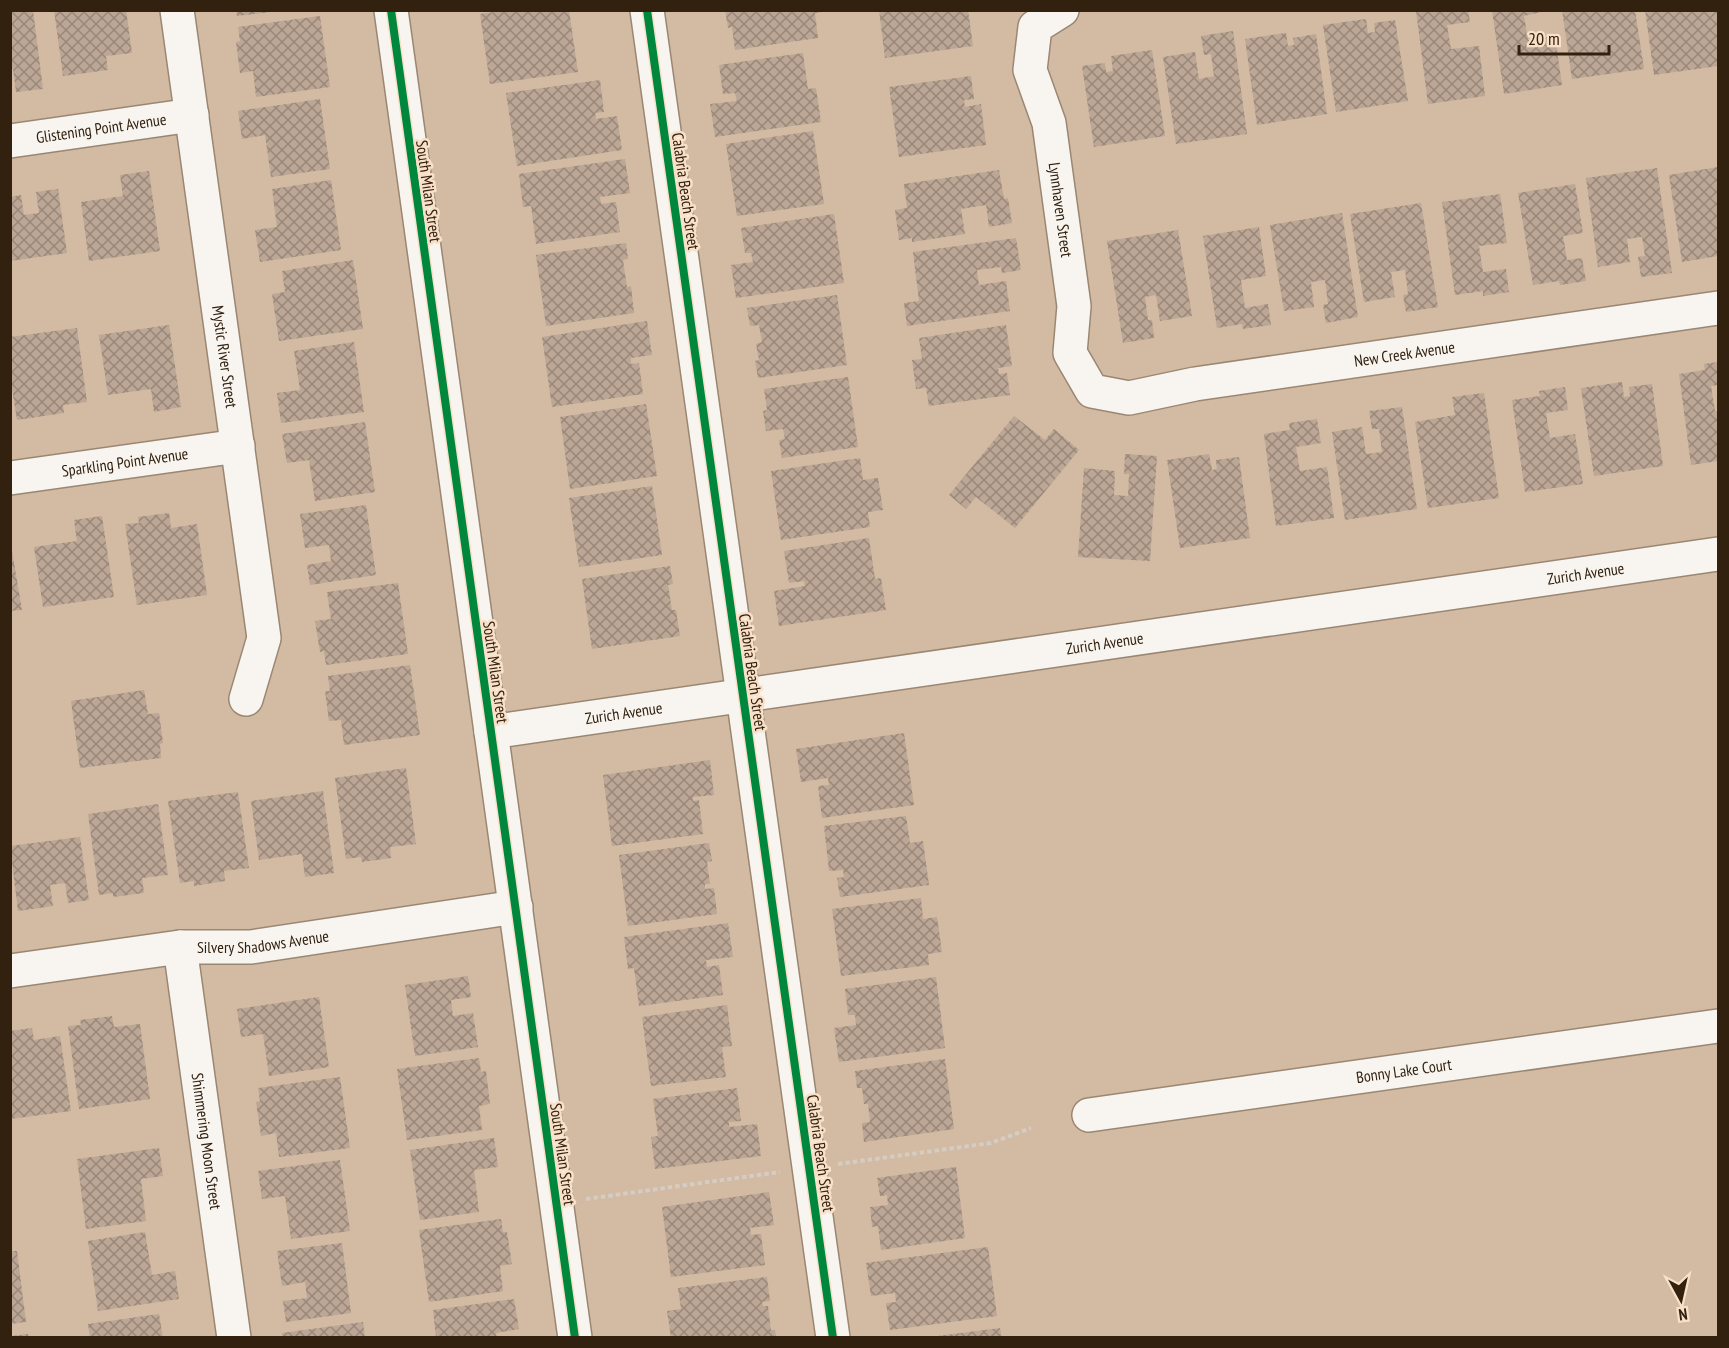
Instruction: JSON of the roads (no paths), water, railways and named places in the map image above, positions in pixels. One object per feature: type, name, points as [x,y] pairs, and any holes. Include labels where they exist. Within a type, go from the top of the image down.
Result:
[{"type":"street","name":"Mystic River Street","points":[[177,10],[264,638],[246,699]]},
{"type":"street","name":"South Milan Street","points":[[391,10],[575,1338]]},
{"type":"street","name":"Calabria Beach Street","points":[[647,10],[833,1338]]},
{"type":"street","name":"Lynnhaven Street","points":[[1048,19],[1030,70],[1049,123],[1074,306],[1070,353],[1092,391]]},
{"type":"street","name":"Glistening Point Avenue","points":[[10,141],[192,115]]},
{"type":"street","name":"New Creek Avenue","points":[[1092,391],[1129,398],[1195,384],[1719,308]]},
{"type":"street","name":"Sparkling Point Avenue","points":[[10,478],[238,446]]},
{"type":"street","name":"Zurich Avenue","points":[[491,732],[1719,554]]},
{"type":"street","name":"Silvery Shadows Avenue","points":[[10,971],[180,947],[251,947],[516,907]]},
{"type":"street","name":"Shimmering Moon Street","points":[[180,947],[234,1338]]},
{"type":"street","name":"Bonny Lake Court","points":[[1089,1115],[1719,1026]]}]
